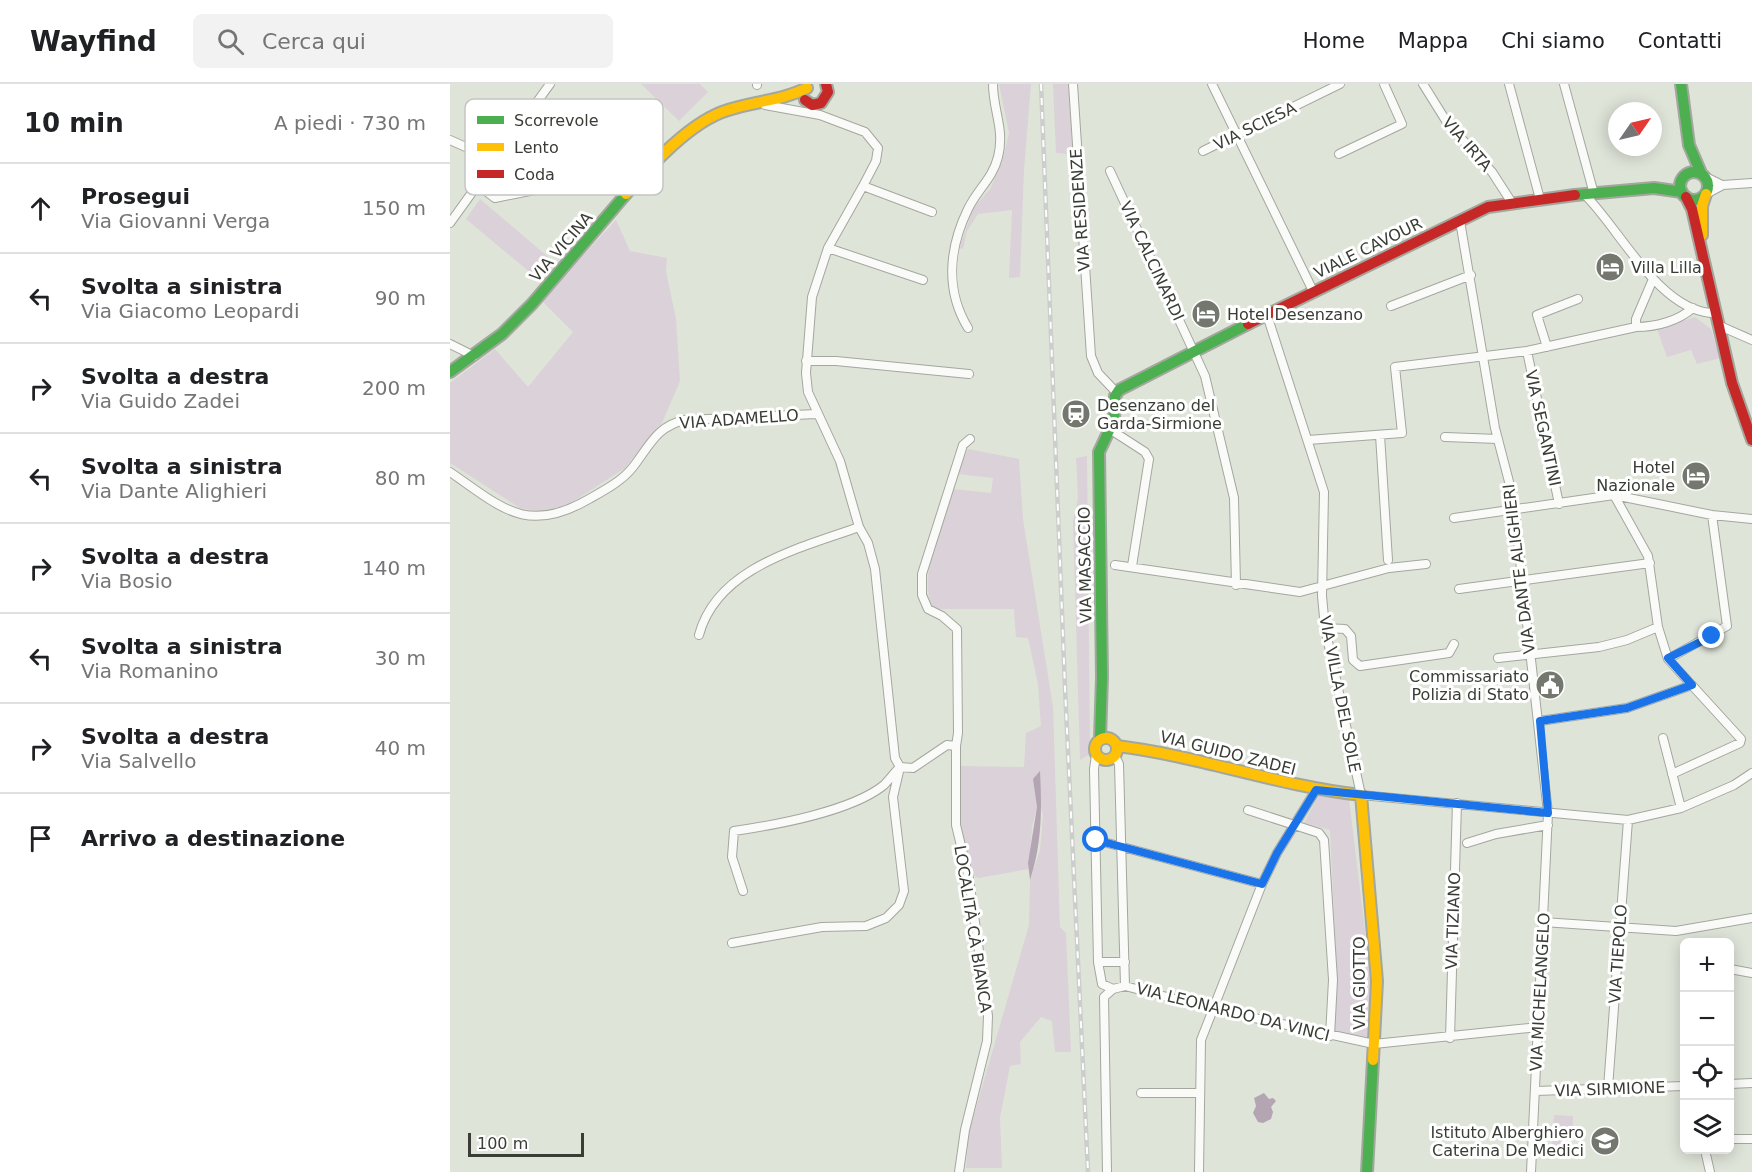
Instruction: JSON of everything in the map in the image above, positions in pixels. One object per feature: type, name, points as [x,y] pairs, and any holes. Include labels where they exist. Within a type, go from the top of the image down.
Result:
[{"type":"street","points":[[539,99],[550,84]]},
{"type":"street","points":[[968,328],[957,309],[951,275],[955,249],[969,208],[990,179],[998,160],[1003,136],[993,84]]},
{"type":"street","name":"VIA RESIDENZE","points":[[1073,84],[1088,336],[1093,363],[1116,395]]},
{"type":"street","points":[[1212,84],[1313,291]]},
{"type":"street","name":"VIA SCIESA","points":[[1203,151],[1340,84]]},
{"type":"street","points":[[1339,154],[1402,124],[1384,84]]},
{"type":"street","name":"VIA IRTA","points":[[1423,84],[1448,124],[1492,172],[1512,203]]},
{"type":"street","points":[[1509,84],[1540,199]]},
{"type":"street","points":[[1564,84],[1590,194],[1653,279],[1693,308],[1711,313]]},
{"type":"street","points":[[1681,84],[1689,145],[1709,185],[1702,206],[1702,250]]},
{"type":"street","points":[[809,86],[814,106]]},
{"type":"street","name":"VIA VICINA","points":[[663,153],[707,119],[742,105],[787,98],[809,86]]},
{"type":"street","points":[[814,106],[821,103],[829,87]]},
{"type":"street","name":"VIA VICINA","points":[[787,98],[814,106]]},
{"type":"street","points":[[732,943],[822,927],[866,926],[886,918],[899,905],[904,891],[893,797],[900,767],[893,748],[875,569],[868,543],[859,526],[840,460],[816,414],[808,392],[806,361],[813,297],[828,249],[876,161],[878,148],[870,135],[814,106],[758,103]]},
{"type":"street","points":[[450,140],[465,147]]},
{"type":"street","points":[[1689,145],[1684,195],[1692,210],[1702,250],[1711,313],[1728,367]]},
{"type":"street","name":"VIA CALCINARDI","points":[[1110,171],[1194,350],[1214,410],[1234,498],[1236,585]]},
{"type":"street","points":[[1684,177],[1693,172],[1723,185]]},
{"type":"street","name":"VIALE CAVOUR","points":[[1116,395],[1121,388],[1194,350],[1488,207],[1540,199],[1654,188],[1684,177]]},
{"type":"street","points":[[1684,195],[1697,200],[1723,185],[1752,183]]},
{"type":"street","points":[[863,186],[932,212]]},
{"type":"street","name":"VIALE CAVOUR","points":[[1654,188],[1684,195]]},
{"type":"street","points":[[450,223],[470,195]]},
{"type":"street","points":[[491,195],[495,198],[510,195]]},
{"type":"street","name":"VIA VICINA","points":[[450,372],[502,334],[532,304],[627,195]]},
{"type":"street","name":"VIA DANTE ALIGHIERI","points":[[1460,221],[1498,439],[1515,510],[1529,653],[1540,721],[1548,813]]},
{"type":"street","points":[[828,249],[924,280]]},
{"type":"street","points":[[1390,306],[1471,275]]},
{"type":"street","points":[[1706,277],[1711,286],[1736,400],[1752,440]]},
{"type":"street","points":[[1636,327],[1636,319],[1653,279]]},
{"type":"street","points":[[1546,347],[1537,315],[1578,299]]},
{"type":"street","points":[[1308,440],[1402,433],[1395,367],[1527,351],[1636,327],[1647,327],[1683,317],[1693,308]]},
{"type":"street","name":"VIA VILLA DEL SOLE","points":[[1267,315],[1324,492],[1325,627],[1360,795]]},
{"type":"street","points":[[1720,326],[1752,340]]},
{"type":"street","points":[[450,344],[474,356]]},
{"type":"street","name":"VIA SEGANTINI","points":[[1527,351],[1559,504]]},
{"type":"street","points":[[806,361],[836,361],[969,374]]},
{"type":"street","name":"VIA MASACCIO","points":[[1100,739],[1102,677],[1098,463],[1100,444],[1111,430],[1118,405],[1116,395]]},
{"type":"street","name":"VIA ADAMELLO","points":[[450,472],[490,500],[513,512],[530,517],[548,517],[567,511],[617,483],[670,423],[686,420],[816,414]]},
{"type":"street","points":[[1111,430],[1145,452],[1149,459],[1132,566]]},
{"type":"street","points":[[1380,435],[1388,560]]},
{"type":"street","points":[[1445,437],[1498,439]]},
{"type":"street","name":"LOCALITÀ CÀ BIANCA","points":[[959,1172],[965,1130],[987,1041],[988,1016],[969,879],[956,825],[957,629],[942,616],[928,609],[921,595],[922,574],[963,444],[970,439]]},
{"type":"street","points":[[1614,495],[1650,563],[1658,627],[1668,658],[1741,739],[1740,743],[1672,774]]},
{"type":"street","points":[[1454,518],[1614,495],[1712,514],[1752,519]]},
{"type":"street","points":[[1668,658],[1702,642],[1727,626],[1712,514]]},
{"type":"street","points":[[699,635],[704,616],[716,598],[759,566],[859,526]]},
{"type":"street","points":[[1459,589],[1650,563]]},
{"type":"street","points":[[1115,565],[1236,585],[1300,592],[1389,568],[1426,564]]},
{"type":"street","name":"VIA VILLA DEL SOLE","points":[[1325,627],[1345,629],[1351,636],[1353,660],[1360,666],[1449,653],[1454,644]]},
{"type":"street","points":[[1498,658],[1599,647],[1627,640],[1658,627]]},
{"type":"street","points":[[1540,721],[1627,708],[1692,685]]},
{"type":"street","points":[[1113,989],[1102,984],[1098,962],[1094,769],[1095,748],[1100,739],[1110,738],[1119,764],[1125,986]]},
{"type":"street","points":[[1663,738],[1681,808]]},
{"type":"street","points":[[900,767],[913,768],[946,745],[956,746]]},
{"type":"street","name":"VIA GUIDO ZADEI","points":[[1116,751],[1151,750],[1316,790],[1628,820],[1681,808],[1734,785],[1752,773]]},
{"type":"street","points":[[1096,755],[1106,760],[1116,751]]},
{"type":"street","points":[[742,891],[732,857],[734,831],[773,825],[842,806],[884,785],[900,767]]},
{"type":"street","points":[[1199,1172],[1201,1040],[1262,884],[1277,853],[1316,790]]},
{"type":"street","name":"VIA GIOTTO","points":[[1360,795],[1368,853],[1377,981],[1367,1172]]},
{"type":"street","name":"VIA TIZIANO","points":[[1450,1038],[1457,803]]},
{"type":"street","points":[[1248,810],[1319,833],[1323,840],[1333,980],[1330,1036]]},
{"type":"street","name":"VIA MICHELANGELO","points":[[1531,1172],[1548,813]]},
{"type":"street","name":"VIA TIEPOLO","points":[[1608,1088],[1628,820]]},
{"type":"street","points":[[1467,843],[1496,834],[1548,825]]},
{"type":"street","points":[[1096,840],[1262,884]]},
{"type":"street","points":[[1543,922],[1676,931],[1752,918]]},
{"type":"street","points":[[1098,962],[1125,962]]},
{"type":"street","points":[[1734,970],[1752,973]]},
{"type":"street","name":"VIA LEONARDO DA VINCI","points":[[1107,1172],[1104,997],[1113,989],[1125,986],[1213,1009],[1374,1044],[1450,1038],[1539,1027]]},
{"type":"street","points":[[1734,1084],[1752,1083]]},
{"type":"street","name":"VIA SIRMIONE","points":[[1535,1091],[1680,1086]]},
{"type":"street","points":[[1141,1093],[1200,1093]]},
{"type":"street","points":[[1734,1139],[1752,1139]]},
{"type":"street","points":[[1706,1154],[1710,1172]]},
{"type":"shaded area","points":[[641,84],[700,84],[708,92],[679,121],[663,105],[663,99],[656,99]]},
{"type":"shaded area","points":[[999,84],[1031,84],[1024,170],[1020,277],[1009,278],[1012,210],[978,214],[967,231],[963,249],[959,248],[974,207],[990,189],[1002,162],[1009,133]]},
{"type":"shaded area","points":[[1053,84],[1069,84],[1074,184],[1069,184],[1068,154],[1056,153]]},
{"type":"shaded area","points":[[480,199],[554,262],[539,280],[466,219]]},
{"type":"shaded area","points":[[616,220],[630,251],[667,258],[666,271],[676,319],[680,381],[662,423],[625,468],[568,505],[541,512],[520,508],[450,463],[450,383],[495,349],[528,387],[573,332],[541,300]]},
{"type":"shaded area","points":[[1695,317],[1711,329],[1720,358],[1697,364],[1691,350],[1667,357],[1657,329]]},
{"type":"shaded area","points":[[968,449],[1019,459],[1023,519],[1053,707],[1060,927],[1066,933],[1071,1052],[1055,1052],[1052,1021],[1041,1017],[1020,1042],[1021,1064],[1010,1066],[1000,1118],[1002,1168],[966,1168],[969,1132],[1029,925],[1030,880],[1040,850],[1043,815],[1033,779],[1037,807],[1032,827],[1029,869],[978,878],[971,874],[960,821],[960,766],[1024,767],[1026,733],[1041,726],[1038,684],[1028,638],[1016,637],[1014,609],[933,609],[929,595],[929,565],[953,489],[991,493],[993,478],[957,474]]},
{"type":"shaded area","points":[[1087,456],[1090,754],[1080,760],[1073,520],[1078,499],[1076,458]]},
{"type":"shaded area","points":[[1040,771],[1040,826],[1037,853],[1030,880],[1028,863],[1037,807],[1033,779]]},
{"type":"shaded area","points":[[1319,795],[1349,799],[1371,979],[1367,1037],[1334,1032],[1337,978],[1330,830],[1304,823]]},
{"type":"shaded area","points":[[1264,1093],[1269,1099],[1273,1098],[1276,1101],[1271,1107],[1273,1112],[1271,1119],[1263,1123],[1258,1122],[1253,1113],[1256,1106],[1254,1098]]},
{"type":"shaded area","points":[[1554,1115],[1573,1116],[1572,1149],[1552,1148]]},
{"type":"railway","points":[[1041,84],[1065,688],[1088,1172]]},
{"type":"traffic: fast","points":[[1681,84],[1689,145],[1701,173]]},
{"type":"traffic: fast","points":[[1694,172],[1704,176],[1708,186],[1704,196],[1694,200],[1684,196],[1680,186],[1684,176],[1694,172]]},
{"type":"traffic: fast","points":[[1575,195],[1654,188],[1682,192]]},
{"type":"traffic: fast","points":[[450,372],[502,334],[532,304],[625,195]]},
{"type":"traffic: fast","points":[[1100,739],[1102,677],[1099,452],[1114,420],[1115,396],[1119,390],[1248,324]]},
{"type":"traffic: fast","points":[[1367,1172],[1373,1060]]},
{"type":"traffic: slow","points":[[663,155],[686,134],[714,116],[738,107],[787,96],[807,88]]},
{"type":"traffic: slow","points":[[1702,235],[1702,206],[1706,194]]},
{"type":"traffic: slow","points":[[1106,738],[1114,741],[1117,749],[1114,757],[1106,760],[1098,757],[1095,749],[1098,741],[1106,738]]},
{"type":"traffic: slow","points":[[1117,746],[1178,757],[1300,785],[1361,795],[1377,981],[1373,1060]]},
{"type":"traffic: jam","points":[[805,100],[812,105],[821,103],[828,92],[826,84]]},
{"type":"traffic: jam","points":[[1248,324],[1488,207],[1575,195]]},
{"type":"traffic: jam","points":[[1686,197],[1692,209],[1732,383],[1752,440]]},
{"type":"place","name":"Villa Lilla","points":[[1610,267]]},
{"type":"place","name":"Hotel Desenzano","points":[[1206,314]]},
{"type":"place","name":"Desenzano del Garda-Sirmione","points":[[1076,414]]},
{"type":"place","name":"Hotel Nazionale","points":[[1696,476]]},
{"type":"place","name":"Commissariato Polizia di Stato","points":[[1550,685]]},
{"type":"place","name":"Istituto Alberghiero Caterina De Medici","points":[[1605,1141]]},
{"type":"route","points":[[1096,840],[1262,884],[1277,853],[1316,790],[1548,813],[1540,721],[1627,708],[1692,685],[1668,658],[1712,636]]}]
